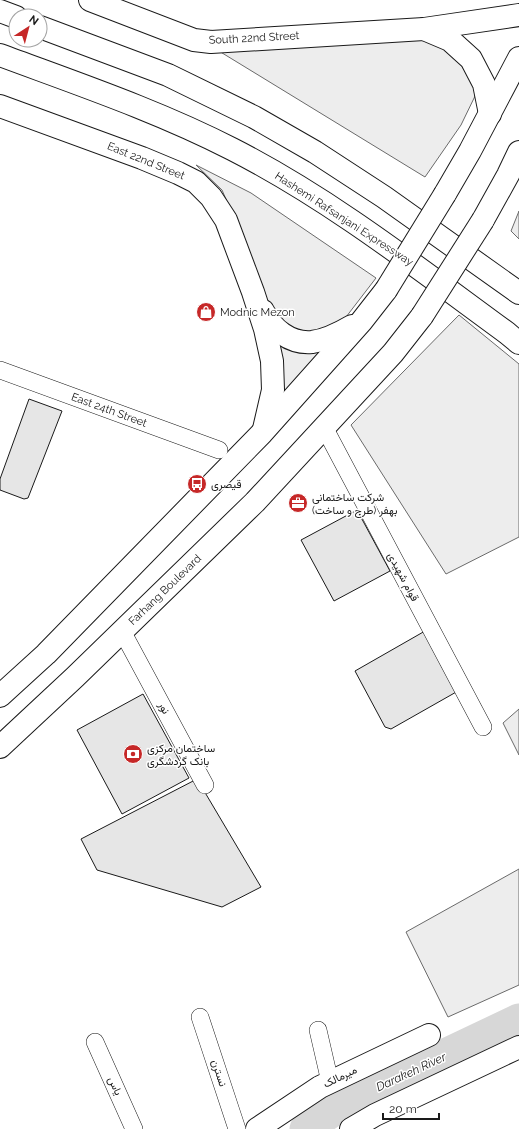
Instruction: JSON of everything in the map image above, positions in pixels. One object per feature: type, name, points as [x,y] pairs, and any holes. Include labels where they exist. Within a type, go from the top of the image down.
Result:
[{"type":"main road","name":"South 22nd Street","points":[[90,0],[194,40],[206,41],[424,29],[519,15]]},
{"type":"main road","points":[[424,29],[450,40],[471,59],[484,84],[490,114]]},
{"type":"main road","points":[[48,30],[168,76],[254,117],[315,152],[384,197],[519,293]]},
{"type":"main road","name":"Hashemi Rafsanjani Expressway","points":[[0,55],[166,118],[232,149],[297,185],[384,243],[519,343]]},
{"type":"main road","points":[[0,696],[46,654],[262,433],[361,322],[386,290],[445,194],[470,151],[514,67]]},
{"type":"main road","name":"East 22nd Street","points":[[0,106],[142,158],[178,173],[196,182],[211,196],[226,220],[253,292],[265,329],[272,361],[273,390],[262,433]]},
{"type":"main road","name":"Farhang Boulevard","points":[[0,747],[255,502],[392,353],[422,316],[484,220],[519,152]]},
{"type":"main road","name":"East 22nd Street","points":[[253,292],[271,324],[283,334],[296,341],[311,342],[332,337],[361,322]]},
{"type":"main road","name":"میرمالک","points":[[257,1129],[320,1087],[429,1034]]},
{"type":"main road","points":[[351,1129],[375,1115],[519,1047]]},
{"type":"street","name":"East 24th Street","points":[[0,370],[219,450]]},
{"type":"street","name":"قوام شهیدی","points":[[324,427],[483,727]]},
{"type":"street","name":"نور","points":[[122,631],[205,785]]},
{"type":"street","name":"نسترن","points":[[200,1017],[237,1129]]},
{"type":"street","points":[[318,1030],[330,1082]]},
{"type":"street","name":"یاس","points":[[95,1042],[134,1129]]},
{"type":"shaded area","points":[[418,33],[452,49],[477,92],[461,125],[425,177],[214,48]]},
{"type":"shaded area","points":[[196,165],[251,193],[376,278],[346,317],[324,333],[293,332],[267,309],[235,220],[222,190]]},
{"type":"shaded area","points":[[519,211],[519,239],[511,231]]},
{"type":"shaded area","points":[[459,315],[519,364],[519,537],[446,574],[351,425]]},
{"type":"shaded area","points":[[278,339],[329,343],[274,404]]},
{"type":"shaded area","points":[[519,709],[519,755],[503,723]]},
{"type":"shaded area","points":[[519,869],[519,985],[448,1017],[406,932]]},
{"type":"building","points":[[29,399],[62,411],[28,498],[24,499],[0,490],[0,479]]},
{"type":"building","points":[[357,510],[390,571],[334,601],[301,540]]},
{"type":"building","points":[[425,631],[458,691],[391,729],[385,727],[355,671]]},
{"type":"building","name":"ساختمان مرکزی بانک گردشگری","points":[[143,694],[189,778],[122,814],[77,730]]},
{"type":"building","points":[[197,779],[261,887],[222,907],[97,870],[81,839]]},
{"type":"waterway","name":"Darakeh River","points":[[306,1129],[340,1105],[519,1020]]},
{"type":"place","name":"Modnic Mezon","points":[[206,312]]},
{"type":"place","name":"قیصری","points":[[197,484]]},
{"type":"place","name":"شرکت ساختمانی بهفر (طرح و ساخت)","points":[[298,503]]},
{"type":"place","name":"ساختمان مرکزی بانک گردشگری","points":[[133,754]]}]
